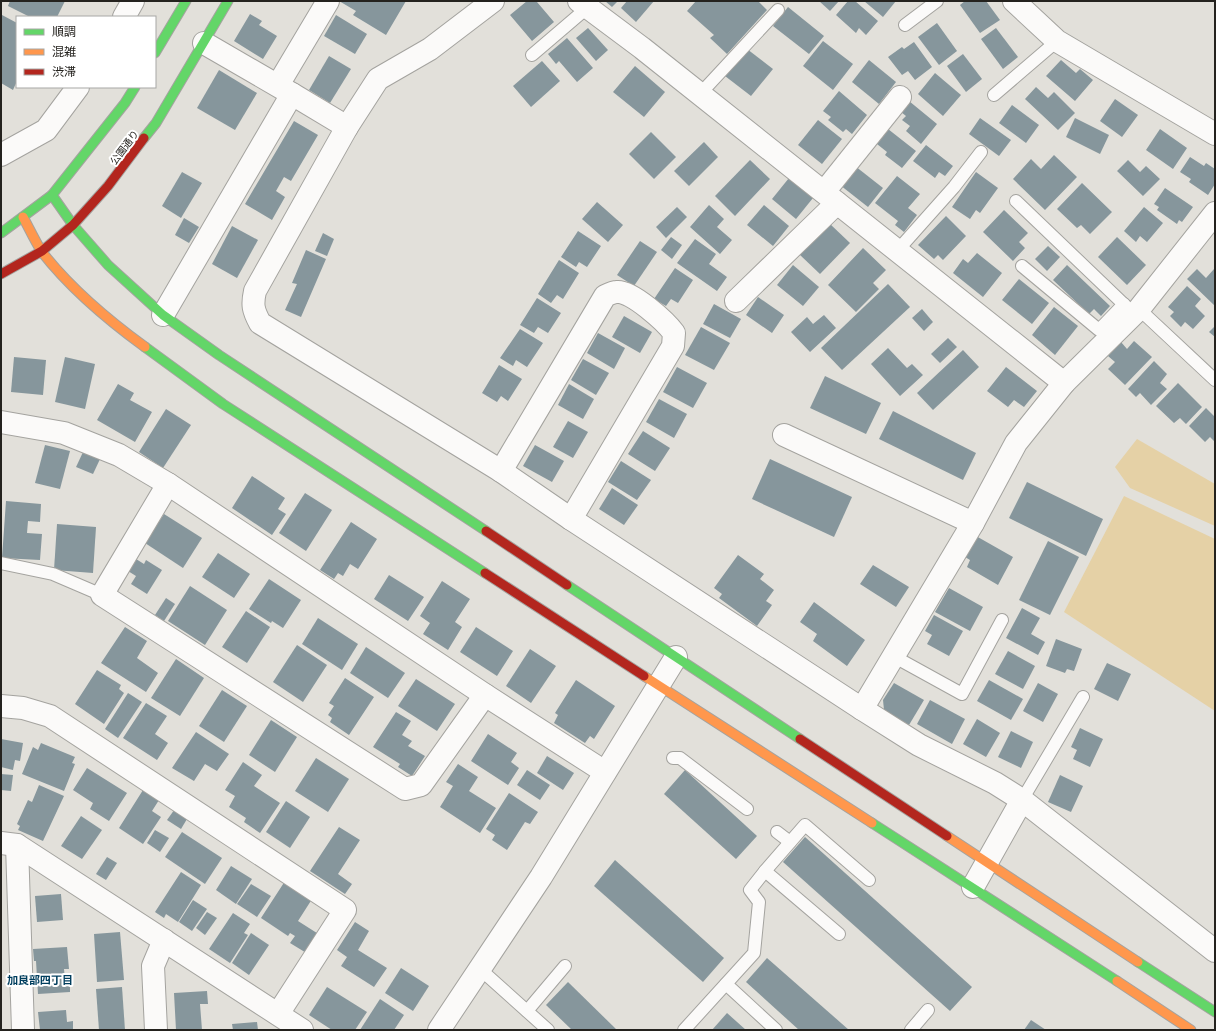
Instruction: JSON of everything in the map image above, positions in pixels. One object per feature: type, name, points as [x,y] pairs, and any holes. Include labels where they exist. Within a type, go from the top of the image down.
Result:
[{"type":"street","points":[[125,16],[133,1]]},
{"type":"street","points":[[156,51],[186,1]]},
{"type":"street","name":"公園通り","points":[[1,274],[42,251],[73,225],[108,186],[156,123],[228,1]]},
{"type":"street","points":[[163,315],[285,89],[328,1]]},
{"type":"street","points":[[493,1],[430,49],[378,79],[347,127],[256,291],[252,302],[255,313],[260,322],[501,471],[571,519],[919,745],[995,783],[1022,800],[1215,950]]},
{"type":"street","points":[[1014,1],[1057,41],[1215,134]]},
{"type":"street","points":[[583,5],[642,48],[1064,383]]},
{"type":"street","points":[[204,43],[285,89],[347,127]]},
{"type":"street","points":[[1,155],[46,130],[77,88]]},
{"type":"street","points":[[1,233],[52,195],[126,103],[134,88]]},
{"type":"street","points":[[736,301],[830,198],[900,97]]},
{"type":"street","points":[[52,195],[73,225],[108,265],[163,315],[219,355],[1215,1012]]},
{"type":"street","points":[[862,709],[973,523],[1016,443],[1064,383],[1132,309],[1215,213]]},
{"type":"street","points":[[23,217],[42,251],[73,287],[120,329],[223,404],[973,887],[1174,1026],[1191,1030]]},
{"type":"street","points":[[501,471],[605,296],[618,291],[630,295],[667,324],[674,333],[674,346],[571,519]]},
{"type":"street","points":[[1,422],[64,433],[119,455],[130,468],[168,484],[485,695],[605,772]]},
{"type":"street","points":[[784,435],[973,523]]},
{"type":"street","points":[[168,484],[102,595],[405,789],[421,785],[485,695]]},
{"type":"street","points":[[439,1030],[541,877],[676,657]]},
{"type":"street","points":[[1,706],[23,708],[50,716],[345,910],[278,1014]]},
{"type":"street","points":[[973,887],[1022,800]]},
{"type":"street","points":[[9,844],[164,940],[302,1030]]},
{"type":"street","points":[[9,844],[23,1030]]},
{"type":"street","points":[[156,1030],[153,966],[164,940]]},
{"type":"lane","points":[[905,25],[937,1]]},
{"type":"lane","points":[[532,55],[583,5]]},
{"type":"lane","points":[[700,94],[778,10]]},
{"type":"lane","points":[[994,95],[1057,41]]},
{"type":"lane","points":[[897,251],[954,187],[981,152]]},
{"type":"lane","points":[[1016,201],[1132,309],[1215,380]]},
{"type":"lane","points":[[1022,266],[1099,330],[1132,309]]},
{"type":"lane","points":[[1,563],[53,574],[102,595]]},
{"type":"lane","points":[[893,656],[962,694],[1002,620]]},
{"type":"lane","points":[[1022,800],[1083,698]]},
{"type":"lane","points":[[673,758],[680,758],[747,809]]},
{"type":"lane","points":[[684,1030],[754,953],[759,902],[750,890],[805,825],[869,880]]},
{"type":"lane","points":[[777,832],[790,842]]},
{"type":"lane","points":[[765,871],[839,934]]},
{"type":"lane","points":[[527,1011],[565,966]]},
{"type":"lane","points":[[480,969],[548,1030]]},
{"type":"lane","points":[[726,984],[776,1030]]},
{"type":"lane","points":[[911,1030],[928,1010]]},
{"type":"shaded area","points":[[1137,439],[1215,484],[1215,526],[1130,488],[1115,467]]},
{"type":"shaded area","points":[[1124,496],[1215,539],[1215,711],[1064,612]]},
{"type":"building","points":[[10,1],[65,1],[58,16],[28,16],[8,6]]},
{"type":"building","points":[[339,1],[406,1],[386,35],[353,15],[356,11]]},
{"type":"building","points":[[527,1],[538,1],[537,2],[554,22],[532,41],[510,15]]},
{"type":"building","points":[[605,1],[618,1],[612,7]]},
{"type":"building","points":[[627,1],[654,1],[636,22],[621,8]]},
{"type":"building","points":[[696,1],[758,1],[767,10],[727,54],[710,38],[714,35],[687,11]]},
{"type":"building","points":[[819,1],[839,1],[830,11]]},
{"type":"building","points":[[848,1],[855,1],[878,21],[866,35],[859,28],[856,33],[836,15]]},
{"type":"building","points":[[864,1],[896,1],[883,17]]},
{"type":"building","points":[[965,1],[986,1],[1000,20],[980,33],[960,5]]},
{"type":"building","points":[[788,7],[824,36],[809,54],[773,26]]},
{"type":"building","points":[[250,14],[262,21],[259,25],[277,36],[263,59],[234,41]]},
{"type":"building","points":[[2,15],[16,22],[16,83],[13,90],[1,83]]},
{"type":"building","points":[[336,15],[367,34],[355,54],[324,36]]},
{"type":"building","points":[[937,23],[957,51],[939,65],[918,37]]},
{"type":"building","points":[[588,28],[608,50],[596,61],[576,38]]},
{"type":"building","points":[[996,28],[1018,57],[1003,69],[981,39]]},
{"type":"building","points":[[567,38],[593,68],[577,82],[559,61],[556,64],[548,54]]},
{"type":"building","points":[[823,41],[853,64],[833,90],[803,66]]},
{"type":"building","points":[[914,42],[932,67],[915,80],[908,71],[902,75],[888,57],[902,47],[904,49]]},
{"type":"building","points":[[747,49],[773,69],[751,96],[725,76]]},
{"type":"building","points":[[963,54],[982,79],[966,92],[947,66]]},
{"type":"building","points":[[329,56],[351,69],[330,103],[309,90]]},
{"type":"building","points":[[869,60],[896,82],[879,104],[852,82]]},
{"type":"building","points":[[1061,60],[1076,73],[1080,69],[1093,80],[1075,101],[1046,76]]},
{"type":"building","points":[[542,61],[560,81],[531,107],[513,86]]},
{"type":"building","points":[[635,66],[665,92],[644,117],[613,92]]},
{"type":"building","points":[[219,70],[257,93],[235,130],[197,108]]},
{"type":"building","points":[[935,73],[961,95],[943,116],[918,94]]},
{"type":"building","points":[[1036,87],[1048,98],[1054,92],[1075,113],[1058,130],[1025,99]]},
{"type":"building","points":[[839,91],[867,115],[852,134],[846,129],[843,132],[828,120],[831,117],[823,111]]},
{"type":"building","points":[[1115,99],[1138,115],[1122,137],[1100,121]]},
{"type":"building","points":[[909,101],[937,124],[921,144],[906,131],[910,126],[902,120],[906,116],[901,112]]},
{"type":"building","points":[[1012,105],[1039,125],[1026,143],[999,123]]},
{"type":"building","points":[[980,118],[1011,140],[999,156],[969,134]]},
{"type":"building","points":[[1075,118],[1109,135],[1100,154],[1066,137]]},
{"type":"building","points":[[818,120],[842,139],[822,164],[798,145]]},
{"type":"building","points":[[294,121],[318,135],[291,181],[284,177],[276,191],[285,197],[272,220],[245,204]]},
{"type":"building","points":[[888,129],[916,151],[902,168],[885,155],[887,152],[877,144]]},
{"type":"building","points":[[1160,129],[1187,148],[1173,169],[1146,150]]},
{"type":"building","points":[[651,132],[676,157],[654,179],[629,154]]},
{"type":"building","points":[[704,142],[718,157],[689,186],[674,171]]},
{"type":"building","points":[[926,145],[953,166],[945,176],[939,172],[935,178],[913,161]]},
{"type":"building","points":[[1054,155],[1077,177],[1045,210],[1013,179],[1031,159],[1041,169]]},
{"type":"building","points":[[1190,157],[1204,166],[1206,163],[1215,169],[1215,184],[1208,195],[1189,182],[1191,179],[1180,172]]},
{"type":"building","points":[[750,160],[770,179],[735,216],[715,196]]},
{"type":"building","points":[[1128,160],[1140,172],[1146,166],[1160,179],[1143,196],[1117,171]]},
{"type":"building","points":[[855,166],[883,188],[868,207],[840,185]]},
{"type":"building","points":[[182,172],[202,183],[181,218],[162,206]]},
{"type":"building","points":[[976,172],[998,188],[980,213],[976,210],[970,219],[952,207]]},
{"type":"building","points":[[897,176],[920,194],[908,208],[917,215],[904,232],[895,225],[898,221],[875,203]]},
{"type":"building","points":[[789,178],[813,198],[796,219],[772,199]]},
{"type":"building","points":[[1082,183],[1112,212],[1090,234],[1081,225],[1077,228],[1057,209]]},
{"type":"building","points":[[1165,188],[1193,207],[1182,222],[1179,220],[1177,224],[1157,210],[1159,207],[1154,204]]},
{"type":"building","points":[[597,202],[623,225],[608,242],[582,219]]},
{"type":"building","points":[[709,205],[724,219],[717,227],[732,240],[720,254],[690,227]]},
{"type":"building","points":[[764,205],[789,226],[773,246],[747,225]]},
{"type":"building","points":[[677,207],[687,217],[666,238],[656,227]]},
{"type":"building","points":[[1144,207],[1163,223],[1147,242],[1140,236],[1136,242],[1124,231]]},
{"type":"building","points":[[1004,210],[1028,233],[1019,242],[1025,248],[1013,261],[983,232]]},
{"type":"building","points":[[946,216],[966,236],[943,260],[938,255],[934,259],[918,245]]},
{"type":"building","points":[[184,218],[199,227],[189,243],[175,235]]},
{"type":"building","points":[[829,223],[850,243],[820,274],[799,254]]},
{"type":"building","points":[[232,226],[258,240],[237,278],[212,264]]},
{"type":"building","points":[[578,231],[601,246],[587,267],[579,262],[576,267],[561,257]]},
{"type":"building","points":[[323,233],[334,239],[327,256],[315,251]]},
{"type":"building","points":[[671,237],[682,245],[672,259],[661,250]]},
{"type":"building","points":[[1117,237],[1146,265],[1127,285],[1098,257]]},
{"type":"building","points":[[695,239],[716,254],[709,264],[727,277],[717,291],[677,263]]},
{"type":"building","points":[[640,241],[657,252],[634,286],[617,275]]},
{"type":"building","points":[[1048,246],[1060,257],[1047,271],[1035,259]]},
{"type":"building","points":[[863,248],[886,270],[873,283],[879,289],[856,312],[828,285]]},
{"type":"building","points":[[306,250],[326,259],[301,317],[285,310],[297,284],[292,283]]},
{"type":"building","points":[[977,253],[1002,273],[983,297],[953,273],[963,259],[968,263]]},
{"type":"building","points":[[559,260],[579,273],[563,299],[557,295],[551,303],[538,294]]},
{"type":"building","points":[[793,265],[819,287],[803,306],[777,285]]},
{"type":"building","points":[[1067,265],[1110,306],[1101,316],[1094,309],[1089,314],[1053,280]]},
{"type":"building","points":[[675,268],[693,280],[678,303],[671,299],[666,306],[654,299]]},
{"type":"building","points":[[1197,269],[1206,278],[1214,269],[1215,270],[1215,306],[1187,279]]},
{"type":"building","points":[[1019,279],[1049,303],[1032,324],[1002,300]]},
{"type":"building","points":[[888,284],[910,307],[842,370],[821,348]]},
{"type":"building","points":[[1187,286],[1201,299],[1195,306],[1205,316],[1193,329],[1185,322],[1181,327],[1170,316],[1174,312],[1168,307]]},
{"type":"building","points":[[758,297],[784,315],[772,333],[746,315]]},
{"type":"building","points":[[537,298],[561,313],[548,333],[538,327],[534,333],[520,325]]},
{"type":"building","points":[[714,304],[741,319],[730,338],[703,324]]},
{"type":"building","points":[[1054,307],[1078,326],[1055,355],[1032,335]]},
{"type":"building","points":[[922,309],[933,322],[924,331],[912,318]]},
{"type":"building","points":[[824,315],[836,328],[810,352],[791,332],[807,317],[813,324]]},
{"type":"building","points":[[624,316],[652,332],[640,353],[612,337]]},
{"type":"building","points":[[1215,326],[1215,337],[1209,332]]},
{"type":"building","points":[[701,327],[730,343],[714,370],[685,355]]},
{"type":"building","points":[[520,329],[543,343],[527,367],[516,360],[513,366],[500,358]]},
{"type":"building","points":[[598,333],[625,348],[614,369],[587,353]]},
{"type":"building","points":[[948,338],[957,347],[940,363],[931,354]]},
{"type":"building","points":[[1134,341],[1152,357],[1125,385],[1108,369],[1115,362],[1108,356],[1121,342],[1127,349]]},
{"type":"building","points":[[888,348],[907,368],[912,364],[923,375],[900,396],[871,364]]},
{"type":"building","points":[[963,350],[979,367],[933,410],[917,393]]},
{"type":"building","points":[[14,357],[46,360],[43,395],[11,392]]},
{"type":"building","points":[[65,357],[95,364],[85,409],[55,402]]},
{"type":"building","points":[[583,359],[609,373],[596,395],[571,380]]},
{"type":"building","points":[[1154,361],[1167,374],[1160,383],[1167,389],[1151,405],[1140,393],[1136,397],[1128,389]]},
{"type":"building","points":[[499,365],[522,379],[508,401],[501,396],[497,402],[482,393]]},
{"type":"building","points":[[677,367],[707,383],[693,408],[663,392]]},
{"type":"building","points":[[1006,367],[1037,391],[1024,407],[1014,400],[1008,407],[987,391]]},
{"type":"building","points":[[825,376],[881,403],[866,434],[810,408]]},
{"type":"building","points":[[1178,383],[1202,407],[1186,424],[1180,418],[1174,423],[1156,406]]},
{"type":"building","points":[[118,384],[134,393],[130,400],[152,412],[135,442],[97,420]]},
{"type":"building","points":[[569,384],[594,399],[583,419],[558,405]]},
{"type":"building","points":[[659,399],[687,414],[674,438],[646,422]]},
{"type":"building","points":[[1206,408],[1215,417],[1215,442],[1210,437],[1205,442],[1189,426]]},
{"type":"building","points":[[166,409],[191,425],[163,468],[139,452]]},
{"type":"building","points":[[893,411],[976,453],[963,480],[879,439]]},
{"type":"building","points":[[568,421],[588,432],[573,458],[553,447]]},
{"type":"building","points":[[643,431],[670,448],[655,471],[628,454]]},
{"type":"building","points":[[45,445],[70,451],[60,489],[35,483]]},
{"type":"building","points":[[535,445],[564,461],[552,482],[523,466]]},
{"type":"building","points":[[84,450],[101,457],[93,474],[76,467]]},
{"type":"building","points":[[770,459],[852,497],[834,537],[752,499]]},
{"type":"building","points":[[621,461],[651,480],[637,500],[608,482]]},
{"type":"building","points":[[252,476],[285,498],[278,509],[286,514],[272,535],[232,508]]},
{"type":"building","points":[[1027,482],[1103,519],[1086,556],[1009,518]]},
{"type":"building","points":[[612,488],[638,505],[624,525],[599,509]]},
{"type":"building","points":[[305,493],[332,510],[306,551],[279,533]]},
{"type":"building","points":[[6,501],[41,504],[40,522],[28,521],[27,533],[42,534],[40,560],[2,558]]},
{"type":"building","points":[[164,514],[202,538],[183,568],[145,543]]},
{"type":"building","points":[[351,522],[377,539],[358,569],[350,564],[343,576],[338,573],[334,579],[320,570]]},
{"type":"building","points":[[57,524],[96,527],[93,573],[54,570]]},
{"type":"building","points":[[976,536],[1013,557],[998,585],[967,567],[970,560],[965,557]]},
{"type":"building","points":[[1048,541],[1079,557],[1050,615],[1019,600]]},
{"type":"building","points":[[218,553],[250,574],[234,598],[202,577]]},
{"type":"building","points":[[738,555],[764,574],[760,579],[774,590],[766,601],[772,605],[757,626],[719,598],[722,594],[714,588]]},
{"type":"building","points":[[136,559],[144,564],[146,560],[162,570],[147,594],[131,584],[136,576],[128,571]]},
{"type":"building","points":[[873,565],[909,587],[896,607],[860,584]]},
{"type":"building","points":[[389,575],[424,597],[408,621],[374,599]]},
{"type":"building","points":[[269,579],[301,600],[283,628],[272,621],[271,623],[249,609]]},
{"type":"building","points":[[442,581],[470,599],[455,622],[462,627],[448,650],[423,634],[430,623],[420,616]]},
{"type":"building","points":[[190,586],[227,610],[205,645],[168,621]]},
{"type":"building","points":[[949,588],[983,607],[970,631],[935,612]]},
{"type":"building","points":[[166,598],[175,604],[164,621],[155,615]]},
{"type":"building","points":[[814,602],[865,640],[847,666],[813,641],[817,634],[800,622]]},
{"type":"building","points":[[1022,608],[1040,618],[1031,634],[1045,642],[1038,655],[1006,638]]},
{"type":"building","points":[[246,611],[270,627],[247,663],[222,647]]},
{"type":"building","points":[[934,615],[963,631],[949,656],[927,644],[932,635],[925,631]]},
{"type":"building","points":[[318,618],[358,644],[342,670],[302,644]]},
{"type":"building","points":[[125,627],[147,641],[137,658],[158,673],[146,692],[101,663]]},
{"type":"building","points":[[476,627],[513,651],[497,676],[460,652]]},
{"type":"building","points":[[1056,639],[1082,649],[1074,671],[1067,669],[1065,673],[1046,666]]},
{"type":"building","points":[[297,645],[327,665],[303,702],[273,682]]},
{"type":"building","points":[[366,647],[405,673],[388,698],[350,673]]},
{"type":"building","points":[[530,649],[556,666],[531,703],[506,686]]},
{"type":"building","points":[[1008,651],[1035,666],[1023,689],[995,674]]},
{"type":"building","points":[[176,659],[204,678],[180,716],[151,698]]},
{"type":"building","points":[[1107,663],[1131,674],[1118,701],[1094,689]]},
{"type":"building","points":[[97,670],[121,685],[119,689],[124,693],[104,724],[75,704]]},
{"type":"building","points":[[345,678],[374,697],[349,735],[330,722],[332,718],[328,715],[334,706],[329,703]]},
{"type":"building","points":[[416,679],[455,704],[437,731],[398,706]]},
{"type":"building","points":[[576,680],[615,706],[594,739],[590,736],[585,743],[554,723],[558,715],[555,713]]},
{"type":"building","points":[[989,680],[1023,699],[1011,720],[977,701]]},
{"type":"building","points":[[894,683],[924,700],[909,725],[884,710],[883,700]]},
{"type":"building","points":[[1038,683],[1058,694],[1043,722],[1023,711]]},
{"type":"building","points":[[222,690],[247,706],[224,742],[199,726]]},
{"type":"building","points":[[128,693],[142,702],[118,738],[105,729]]},
{"type":"building","points":[[930,700],[965,719],[952,744],[917,724]]},
{"type":"building","points":[[146,703],[167,716],[155,734],[168,743],[157,760],[123,738]]},
{"type":"building","points":[[396,712],[411,721],[402,735],[412,741],[408,746],[425,756],[412,776],[398,767],[400,764],[373,747]]},
{"type":"building","points":[[977,719],[1000,733],[986,757],[963,744]]},
{"type":"building","points":[[271,720],[297,737],[275,772],[249,755]]},
{"type":"building","points":[[1080,728],[1103,739],[1090,767],[1073,759],[1077,750],[1071,747]]},
{"type":"building","points":[[1011,731],[1033,742],[1021,768],[998,757]]},
{"type":"building","points":[[196,732],[229,754],[217,771],[205,764],[194,781],[172,768]]},
{"type":"building","points":[[488,734],[517,753],[511,762],[519,768],[508,785],[471,761]]},
{"type":"building","points":[[1,739],[23,743],[20,761],[15,760],[13,770],[1,767]]},
{"type":"building","points":[[41,743],[75,757],[72,763],[75,764],[64,791],[22,774],[33,747],[38,750]]},
{"type":"building","points":[[547,756],[574,773],[563,790],[537,773]]},
{"type":"building","points":[[316,758],[349,779],[328,812],[295,791]]},
{"type":"building","points":[[243,762],[262,775],[254,786],[280,803],[260,833],[244,822],[246,818],[229,807],[235,796],[225,790]]},
{"type":"building","points":[[458,764],[478,777],[469,791],[496,808],[480,833],[440,807],[453,786],[446,782]]},
{"type":"building","points":[[87,768],[127,793],[109,821],[90,809],[93,803],[73,790]]},
{"type":"building","points":[[527,770],[550,785],[540,800],[517,785]]},
{"type":"building","points":[[685,770],[757,836],[736,859],[664,794]]},
{"type":"building","points":[[1,774],[13,775],[11,791],[1,790]]},
{"type":"building","points":[[1060,775],[1083,786],[1071,812],[1048,802]]},
{"type":"building","points":[[39,785],[64,796],[43,841],[18,830],[20,826],[17,824],[28,800],[32,802]]},
{"type":"building","points":[[143,790],[159,800],[152,811],[161,817],[143,844],[119,828]]},
{"type":"building","points":[[509,793],[538,812],[530,824],[525,822],[507,850],[492,840],[495,835],[486,829]]},
{"type":"building","points":[[286,801],[310,817],[290,848],[266,832]]},
{"type":"building","points":[[177,806],[190,814],[181,829],[167,820]]},
{"type":"building","points":[[81,816],[102,830],[82,859],[61,846]]},
{"type":"building","points":[[339,827],[360,840],[338,874],[352,884],[345,894],[310,871]]},
{"type":"building","points":[[155,830],[169,838],[160,852],[147,843]]},
{"type":"building","points":[[182,832],[222,858],[205,884],[165,857]]},
{"type":"building","points":[[805,837],[972,987],[950,1011],[783,862]]},
{"type":"building","points":[[107,857],[117,863],[106,880],[96,874]]},
{"type":"building","points":[[615,860],[724,958],[703,982],[594,886]]},
{"type":"building","points":[[231,866],[252,879],[236,904],[216,890]]},
{"type":"building","points":[[181,872],[201,885],[178,922],[166,914],[164,918],[155,912]]},
{"type":"building","points":[[287,878],[314,896],[298,921],[320,935],[308,954],[290,943],[295,936],[290,933],[288,936],[261,918]]},
{"type":"building","points":[[251,884],[271,896],[257,917],[237,904]]},
{"type":"building","points":[[61,894],[63,920],[37,922],[35,896]]},
{"type":"building","points":[[193,900],[207,909],[192,931],[179,922]]},
{"type":"building","points":[[207,912],[217,918],[205,935],[196,928]]},
{"type":"building","points":[[233,913],[250,924],[244,933],[248,935],[230,963],[209,949]]},
{"type":"building","points":[[355,922],[369,931],[358,950],[387,968],[374,987],[341,966],[347,957],[337,950]]},
{"type":"building","points":[[120,932],[124,980],[97,982],[94,934]]},
{"type":"building","points":[[251,933],[269,945],[249,975],[232,963]]},
{"type":"building","points":[[67,947],[69,969],[64,969],[65,980],[70,980],[70,992],[38,994],[36,961],[34,961],[33,949]]},
{"type":"building","points":[[767,958],[849,1030],[799,1030],[746,982]]},
{"type":"building","points":[[401,968],[429,986],[413,1011],[385,993]]},
{"type":"building","points":[[568,982],[617,1030],[572,1030],[546,1005]]},
{"type":"building","points":[[122,987],[125,1030],[99,1030],[96,989]]},
{"type":"building","points":[[327,987],[367,1012],[355,1030],[332,1030],[309,1015]]},
{"type":"building","points":[[207,991],[208,1004],[200,1004],[202,1030],[176,1030],[174,993]]},
{"type":"building","points":[[380,999],[404,1015],[394,1030],[360,1030]]},
{"type":"building","points":[[66,1010],[67,1022],[73,1021],[73,1030],[40,1030],[38,1012]]},
{"type":"building","points":[[727,1013],[746,1030],[712,1030]]},
{"type":"building","points":[[1031,1020],[1046,1030],[1024,1030]]},
{"type":"building","points":[[257,1022],[258,1030],[233,1030],[232,1024]]},
{"type":"traffic: fast","points":[[156,51],[186,1]]},
{"type":"traffic: fast","points":[[144,138],[156,123],[228,1]]},
{"type":"traffic: fast","points":[[1,233],[52,195],[125,103],[134,88]]},
{"type":"traffic: fast","points":[[52,195],[73,225],[108,265],[163,315],[219,355],[486,531]]},
{"type":"traffic: fast","points":[[145,347],[223,404],[485,573]]},
{"type":"traffic: fast","points":[[567,585],[800,739]]},
{"type":"traffic: fast","points":[[872,823],[1117,981]]},
{"type":"traffic: fast","points":[[1138,962],[1215,1012]]},
{"type":"traffic: slow","points":[[23,217],[42,252],[77,291],[117,326],[145,347]]},
{"type":"traffic: slow","points":[[644,676],[872,823]]},
{"type":"traffic: slow","points":[[947,836],[1138,962]]},
{"type":"traffic: slow","points":[[1117,981],[1191,1030]]},
{"type":"traffic: jam","points":[[1,274],[42,251],[73,225],[108,186],[144,138]]},
{"type":"traffic: jam","points":[[486,531],[567,585]]},
{"type":"traffic: jam","points":[[485,573],[644,676]]},
{"type":"traffic: jam","points":[[800,739],[947,836]]},
{"type":"district","name":"加良部四丁目","points":[[40,980]]}]
